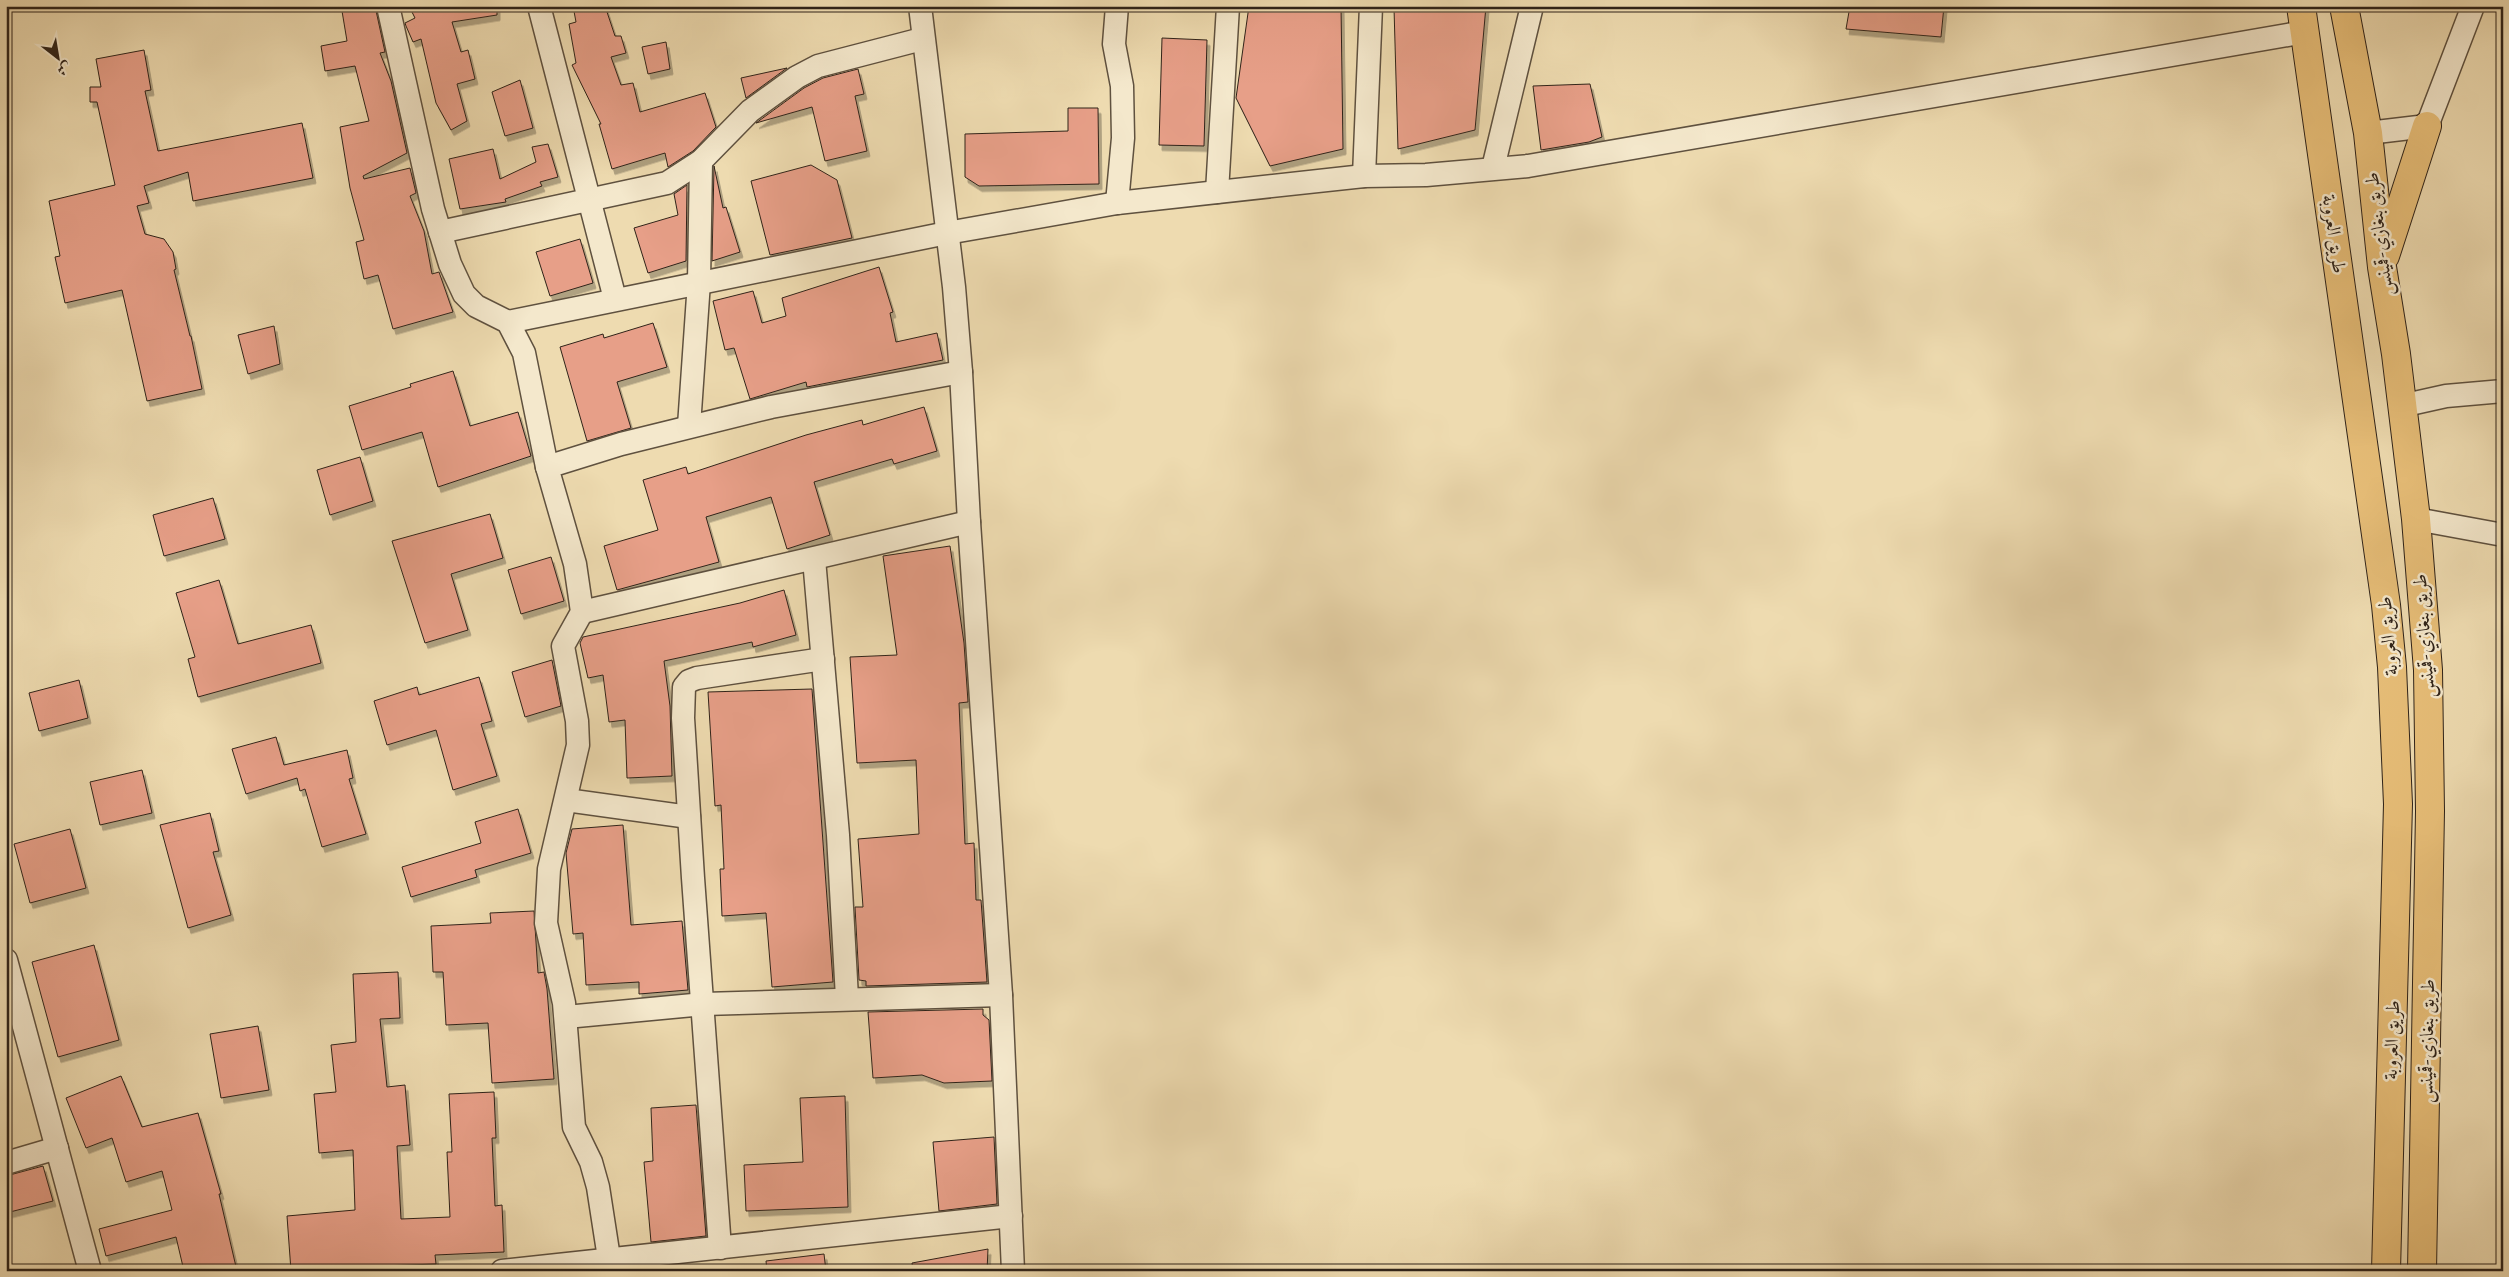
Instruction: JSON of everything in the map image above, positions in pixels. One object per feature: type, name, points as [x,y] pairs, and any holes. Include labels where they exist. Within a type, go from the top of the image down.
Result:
[{"type":"main road","name":"طريق بنغازي-قمينس","points":[[2344,6],[2368,133],[2382,267],[2416,519],[2428,670],[2430,744],[2422,1271]]},
{"type":"main road","name":"طريق العروبة","points":[[2303,19],[2386,605],[2392,667],[2398,804],[2386,1271]]},
{"type":"main road","points":[[2382,267],[2427,126]]},
{"type":"street","points":[[388,6],[440,232],[450,264],[464,294],[476,306],[508,322],[524,353],[547,467],[574,564],[582,612],[563,646],[577,721],[577,760],[550,869],[546,914],[566,1017],[574,1127],[591,1162],[609,1258]]},
{"type":"street","points":[[539,6],[615,299]]},
{"type":"street","points":[[920,6],[922,39],[947,233],[961,372],[969,522],[1001,995],[1013,1271]]},
{"type":"street","points":[[1117,6],[1114,44],[1122,86],[1123,138],[1117,203]]},
{"type":"street","points":[[1217,192],[1228,6]]},
{"type":"street","points":[[1364,176],[1371,6]]},
{"type":"street","points":[[1493,168],[1532,6]]},
{"type":"street","points":[[2368,133],[2427,126],[2473,6]]},
{"type":"street","points":[[508,322],[947,233],[1117,203],[1364,176],[1426,175],[1528,166],[2303,19]]},
{"type":"street","points":[[440,232],[667,183],[701,161],[750,111],[797,77],[818,66],[922,39]]},
{"type":"street","points":[[689,426],[699,282],[701,161]]},
{"type":"street","points":[[547,467],[689,426],[827,395],[961,372]]},
{"type":"street","points":[[2401,406],[2446,396],[2503,391]]},
{"type":"street","points":[[2416,519],[2503,535]]},
{"type":"street","points":[[582,612],[969,522]]},
{"type":"street","points":[[814,559],[838,835],[847,998]]},
{"type":"street","points":[[720,1248],[704,1004],[689,817],[683,691],[686,684],[697,678],[823,659]]},
{"type":"street","points":[[566,800],[689,817]]},
{"type":"street","points":[[7,968],[90,1271]]},
{"type":"street","points":[[566,1017],[704,1004],[847,998],[1001,995]]},
{"type":"street","points":[[6,1163],[57,1148]]},
{"type":"street","points":[[502,1271],[1011,1216]]},
{"type":"building","points":[[375,6],[385,52],[380,53],[391,81],[407,153],[363,176],[364,179],[410,168],[416,193],[410,196],[424,231],[432,274],[439,272],[453,312],[393,329],[378,275],[364,279],[356,242],[364,240],[350,188],[340,127],[369,121],[355,66],[325,71],[321,46],[347,41],[342,11]]},
{"type":"building","points":[[409,6],[497,6],[497,15],[452,22],[461,52],[468,50],[475,79],[457,84],[467,121],[451,130],[436,103],[421,39],[413,42],[406,26],[405,23],[415,18]]},
{"type":"building","points":[[573,6],[605,6],[615,36],[621,36],[626,53],[611,57],[621,85],[633,83],[640,112],[705,93],[716,127],[693,151],[668,167],[665,153],[612,169],[599,124],[601,124],[572,65],[576,63],[569,24],[576,22]]},
{"type":"building","points":[[1249,6],[1341,6],[1343,149],[1270,166],[1236,98]]},
{"type":"building","points":[[1406,6],[1486,6],[1475,130],[1398,149],[1394,8]]},
{"type":"building","points":[[1850,6],[1944,6],[1941,37],[1846,29]]},
{"type":"building","points":[[1162,38],[1207,40],[1204,146],[1159,145]]},
{"type":"building","points":[[666,42],[670,69],[648,74],[642,47]]},
{"type":"building","points":[[144,50],[151,90],[145,91],[158,151],[302,123],[313,178],[193,201],[188,172],[144,186],[149,203],[137,206],[145,234],[164,239],[173,252],[176,269],[174,270],[202,389],[147,401],[122,290],[65,303],[55,257],[60,256],[49,201],[115,185],[97,102],[90,102],[90,87],[101,87],[96,59]]},
{"type":"building","points":[[787,68],[746,98],[741,78]]},
{"type":"building","points":[[858,69],[864,94],[855,96],[867,151],[825,161],[812,107],[756,123],[804,88],[823,78]]},
{"type":"building","points":[[520,80],[533,128],[505,136],[492,92]]},
{"type":"building","points":[[1590,84],[1602,137],[1589,142],[1541,150],[1533,86]]},
{"type":"building","points":[[1068,108],[1098,108],[1099,184],[979,186],[965,177],[965,134],[1068,131]]},
{"type":"building","points":[[548,144],[558,177],[540,182],[542,186],[505,199],[506,202],[460,209],[449,159],[493,149],[500,179],[536,162],[532,147]]},
{"type":"building","points":[[811,165],[837,180],[852,238],[770,255],[751,181]]},
{"type":"building","points":[[714,166],[723,208],[726,207],[740,252],[712,261]]},
{"type":"building","points":[[687,185],[686,261],[648,273],[634,228],[678,215],[674,194]]},
{"type":"building","points":[[580,239],[593,283],[550,296],[536,252]]},
{"type":"building","points":[[879,267],[893,312],[890,313],[896,342],[937,333],[943,360],[807,387],[806,382],[750,399],[734,348],[725,350],[713,301],[753,291],[762,323],[786,316],[782,298]]},
{"type":"building","points":[[653,323],[667,367],[617,382],[631,428],[587,441],[560,347],[603,334],[604,338]]},
{"type":"building","points":[[274,326],[280,364],[248,374],[238,335]]},
{"type":"building","points":[[453,371],[470,426],[518,412],[531,456],[438,487],[422,432],[362,450],[349,406],[411,387],[410,384]]},
{"type":"building","points":[[924,407],[937,451],[894,464],[892,459],[814,482],[830,535],[787,549],[771,497],[706,517],[719,562],[617,590],[604,546],[658,530],[643,480],[686,467],[688,474],[806,435],[862,420],[863,425]]},
{"type":"building","points":[[360,457],[373,501],[330,515],[317,470]]},
{"type":"building","points":[[213,498],[225,539],[164,556],[153,515]]},
{"type":"building","points":[[490,514],[503,558],[451,574],[468,630],[425,643],[392,541]]},
{"type":"building","points":[[950,546],[964,643],[968,702],[959,703],[965,844],[974,843],[976,900],[981,900],[987,982],[866,986],[866,981],[859,980],[855,907],[863,907],[858,839],[919,834],[916,760],[857,763],[850,657],[897,655],[883,556]]},
{"type":"building","points":[[551,557],[564,601],[521,614],[508,570]]},
{"type":"building","points":[[219,580],[238,644],[311,625],[321,663],[198,697],[188,659],[195,657],[176,593]]},
{"type":"building","points":[[784,590],[796,635],[753,647],[752,642],[664,661],[670,706],[672,776],[627,778],[625,720],[609,722],[603,675],[588,678],[580,643],[583,637],[740,603]]},
{"type":"building","points":[[552,660],[561,706],[525,717],[512,672]]},
{"type":"building","points":[[479,677],[492,721],[481,724],[497,776],[453,790],[436,730],[387,745],[374,701],[417,687],[419,695]]},
{"type":"building","points":[[79,680],[88,718],[39,731],[29,693]]},
{"type":"building","points":[[812,689],[833,982],[772,987],[766,913],[722,916],[720,869],[724,869],[721,805],[715,806],[708,692]]},
{"type":"building","points":[[276,737],[284,765],[347,750],[353,778],[349,779],[366,834],[322,847],[305,789],[300,791],[297,778],[246,794],[232,749]]},
{"type":"building","points":[[142,770],[152,813],[100,825],[90,782]]},
{"type":"building","points":[[518,809],[531,853],[475,870],[477,877],[411,897],[402,867],[481,843],[475,822]]},
{"type":"building","points":[[210,813],[219,851],[213,852],[231,915],[188,928],[160,825]]},
{"type":"building","points":[[623,825],[631,925],[682,921],[688,990],[639,994],[639,982],[586,985],[583,933],[573,934],[566,853],[572,829]]},
{"type":"building","points":[[70,829],[86,888],[30,903],[14,844]]},
{"type":"building","points":[[534,911],[538,973],[544,972],[547,989],[554,1079],[492,1083],[488,1023],[446,1025],[443,972],[433,972],[431,926],[491,923],[490,913]]},
{"type":"building","points":[[94,945],[119,1040],[58,1057],[32,962]]},
{"type":"building","points":[[398,972],[400,1018],[380,1019],[387,1087],[405,1085],[410,1145],[397,1146],[401,1219],[450,1217],[447,1152],[452,1152],[449,1094],[494,1092],[496,1138],[492,1138],[495,1206],[502,1205],[504,1252],[435,1255],[436,1264],[381,1266],[381,1271],[291,1271],[287,1216],[355,1210],[353,1150],[319,1153],[314,1094],[336,1092],[331,1045],[356,1042],[353,974]]},
{"type":"building","points":[[983,1009],[983,1015],[989,1020],[992,1081],[944,1083],[922,1075],[873,1078],[868,1012]]},
{"type":"building","points":[[258,1026],[269,1090],[221,1098],[210,1034]]},
{"type":"building","points":[[121,1076],[142,1127],[198,1113],[221,1194],[219,1194],[237,1271],[184,1271],[176,1237],[106,1256],[99,1229],[172,1210],[162,1171],[126,1182],[112,1138],[86,1148],[66,1098]]},
{"type":"building","points":[[845,1096],[848,1207],[746,1211],[744,1165],[803,1162],[800,1098]]},
{"type":"building","points":[[696,1105],[706,1236],[651,1242],[644,1162],[653,1161],[651,1108]]},
{"type":"building","points":[[994,1137],[997,1204],[939,1211],[933,1142]]},
{"type":"building","points":[[43,1166],[53,1201],[6,1213],[6,1176]]},
{"type":"building","points":[[988,1249],[987,1271],[913,1271],[912,1263]]},
{"type":"building","points":[[824,1254],[826,1271],[767,1271],[766,1261]]}]
